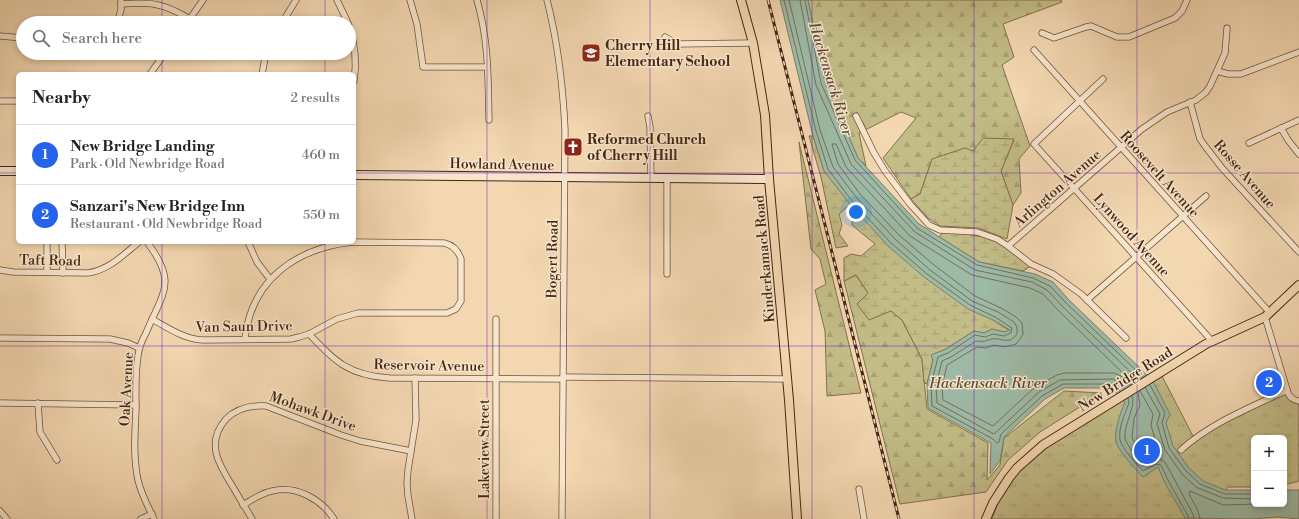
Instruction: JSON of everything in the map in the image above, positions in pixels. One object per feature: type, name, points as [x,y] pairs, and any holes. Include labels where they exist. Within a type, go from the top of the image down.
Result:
[{"type":"main road","name":"Kinderkamack Road","points":[[741,0],[753,43],[765,115],[797,519]]},
{"type":"main road","name":"New Bridge Road","points":[[986,519],[993,503],[1017,468],[1056,436],[1192,352],[1268,315],[1299,285]]},
{"type":"street","points":[[192,16],[203,0]]},
{"type":"street","points":[[286,16],[296,0]]},
{"type":"street","points":[[337,0],[345,16]]},
{"type":"street","points":[[410,0],[418,31],[423,66],[487,67]]},
{"type":"street","points":[[477,0],[485,34],[488,120]]},
{"type":"street","name":"Bogert Road","points":[[547,0],[556,39],[563,96],[565,130],[562,519]]},
{"type":"street","points":[[1042,33],[1054,38],[1090,26],[1111,36],[1129,37],[1175,18],[1182,11],[1187,0]]},
{"type":"street","points":[[120,16],[121,2],[142,2],[173,9],[182,16]]},
{"type":"street","name":"Arlington Avenue","points":[[1008,246],[1154,120],[1167,112],[1196,100],[1206,92],[1225,53],[1227,28]]},
{"type":"street","points":[[0,36],[16,37]]},
{"type":"street","points":[[665,37],[677,44],[753,43]]},
{"type":"street","name":"Roosevelt Avenue","points":[[1034,50],[1268,315]]},
{"type":"street","points":[[1217,70],[1228,74],[1240,74],[1299,52]]},
{"type":"street","points":[[151,72],[160,60]]},
{"type":"street","points":[[262,72],[265,60]]},
{"type":"street","points":[[355,72],[356,60]]},
{"type":"street","points":[[1080,102],[1104,79]]},
{"type":"street","points":[[0,101],[16,101]]},
{"type":"street","name":"Lynwood Avenue","points":[[1080,102],[1034,144],[1212,342]]},
{"type":"street","name":"Rosse Avenue","points":[[1190,102],[1200,139],[1205,146],[1222,168],[1299,252]]},
{"type":"street","points":[[648,116],[650,126],[651,178]]},
{"type":"street","points":[[856,116],[884,171],[929,225],[940,230],[977,232],[997,239],[1031,264],[1064,281],[1087,300],[1126,338]]},
{"type":"street","points":[[1249,143],[1299,120]]},
{"type":"street","points":[[1281,128],[1299,154]]},
{"type":"street","points":[[0,171],[16,171]]},
{"type":"street","name":"Howland Avenue","points":[[356,175],[769,179]]},
{"type":"street","points":[[667,178],[667,274]]},
{"type":"street","points":[[1087,300],[1137,258],[1206,196]]},
{"type":"street","name":"Van Saun Drive","points":[[152,319],[186,337],[193,339],[291,339],[308,334],[337,319],[358,313],[447,313],[456,310],[459,306],[462,297],[461,259],[457,250],[448,244],[356,242]]},
{"type":"street","points":[[47,244],[48,272]]},
{"type":"street","points":[[62,244],[63,273]]},
{"type":"street","name":"Taft Road","points":[[0,270],[13,272],[88,273],[104,269],[136,244]]},
{"type":"street","name":"Oak Avenue","points":[[148,244],[161,263],[165,279],[163,294],[138,356],[136,470],[142,495],[153,516]]},
{"type":"street","points":[[245,339],[246,327],[253,306],[270,279],[257,262],[249,244]]},
{"type":"street","name":"Van Saun Drive","points":[[270,279],[305,254],[328,246],[340,244]]},
{"type":"street","points":[[1268,315],[1287,390],[1290,397],[1295,401],[1299,401]]},
{"type":"street","name":"Lakeview Street","points":[[496,319],[496,519]]},
{"type":"street","name":"Reservoir Avenue","points":[[308,334],[331,357],[352,370],[371,376],[415,378],[786,379]]},
{"type":"street","points":[[0,338],[110,339],[128,342],[140,348]]},
{"type":"street","points":[[412,519],[407,483],[416,420],[415,378]]},
{"type":"street","points":[[1181,450],[1194,438],[1220,422],[1287,390]]},
{"type":"street","points":[[0,403],[136,405]]},
{"type":"street","points":[[38,403],[40,432],[57,460]]},
{"type":"street","name":"Mohawk Drive","points":[[252,519],[220,466],[216,451],[217,438],[221,427],[230,416],[243,408],[250,406],[266,406],[360,441],[411,451]]},
{"type":"street","points":[[859,489],[864,519]]},
{"type":"street","points":[[244,505],[263,493],[271,491],[296,491],[316,500],[329,511],[334,519]]},
{"type":"street","points":[[0,511],[7,519]]},
{"type":"street","points":[[141,519],[153,516]]},
{"type":"green space","points":[[808,0],[1061,0],[1062,2],[1003,24],[1014,57],[1002,65],[1030,146],[1019,159],[1021,193],[1013,205],[1001,171],[1014,140],[973,151],[932,159],[920,194],[911,199],[883,158],[916,118],[901,112],[859,133],[866,166],[858,158],[825,82]]},
{"type":"green space","points":[[809,136],[813,136],[824,171],[993,320],[1010,331],[1004,332],[992,329],[984,333],[974,331],[946,349],[932,355],[933,360],[927,384],[924,383],[922,359],[902,320],[891,311],[869,320],[857,304],[868,293],[856,275],[844,281],[844,258],[851,254],[861,256],[875,244],[852,225],[852,210],[847,207],[839,214],[842,225],[839,234],[848,246],[836,248],[821,177]]},
{"type":"green space","points":[[983,138],[1014,139],[1001,171],[1013,205],[1007,239],[978,228],[940,226],[928,218],[911,199],[920,194],[932,159],[965,148],[973,151]]},
{"type":"green space","points":[[799,142],[861,393],[827,396],[825,331],[815,290],[826,284],[820,259],[811,249]]},
{"type":"green space","points":[[944,231],[986,237],[1003,244],[1031,266],[1023,271],[979,262],[939,237]]},
{"type":"green space","points":[[856,275],[868,293],[857,304],[891,311],[902,320],[922,359],[927,409],[988,443],[987,480],[1000,465],[1004,438],[1064,391],[1102,393],[1040,432],[1008,460],[986,492],[900,504],[844,281]]},
{"type":"green space","points":[[1161,374],[1194,438],[1287,390],[1299,401],[1299,481],[1287,484],[1287,435],[1251,435],[1251,487],[1228,487],[1202,519],[992,519],[1000,497],[1020,470],[1045,447]]},
{"type":"water","name":"Hackensack River","points":[[780,0],[808,0],[825,82],[858,158],[919,224],[979,262],[1035,274],[1053,282],[1069,300],[1154,383],[1170,414],[1166,423],[1173,446],[1189,468],[1203,481],[1225,490],[1251,490],[1251,507],[1287,507],[1287,490],[1299,490],[1299,519],[1278,517],[1252,519],[1185,518],[1165,483],[1158,467],[1143,477],[1117,446],[1117,427],[1125,402],[1112,388],[1064,388],[1045,399],[1004,437],[1000,461],[990,474],[991,443],[928,408],[927,384],[933,360],[931,355],[946,349],[974,331],[984,333],[992,329],[1004,332],[1010,330],[993,320],[968,309],[924,277],[888,246],[849,203],[824,171],[812,132]]},
{"type":"railway","points":[[768,0],[899,519]]},
{"type":"place","name":"Cherry Hill Elementary School","points":[[591,53]]},
{"type":"place","name":"Reformed Church of Cherry Hill","points":[[573,147]]},
{"type":"place","name":"Sanzari's New Bridge Inn","points":[[1269,383]]},
{"type":"place","name":"New Bridge Landing","points":[[1147,451]]}]
